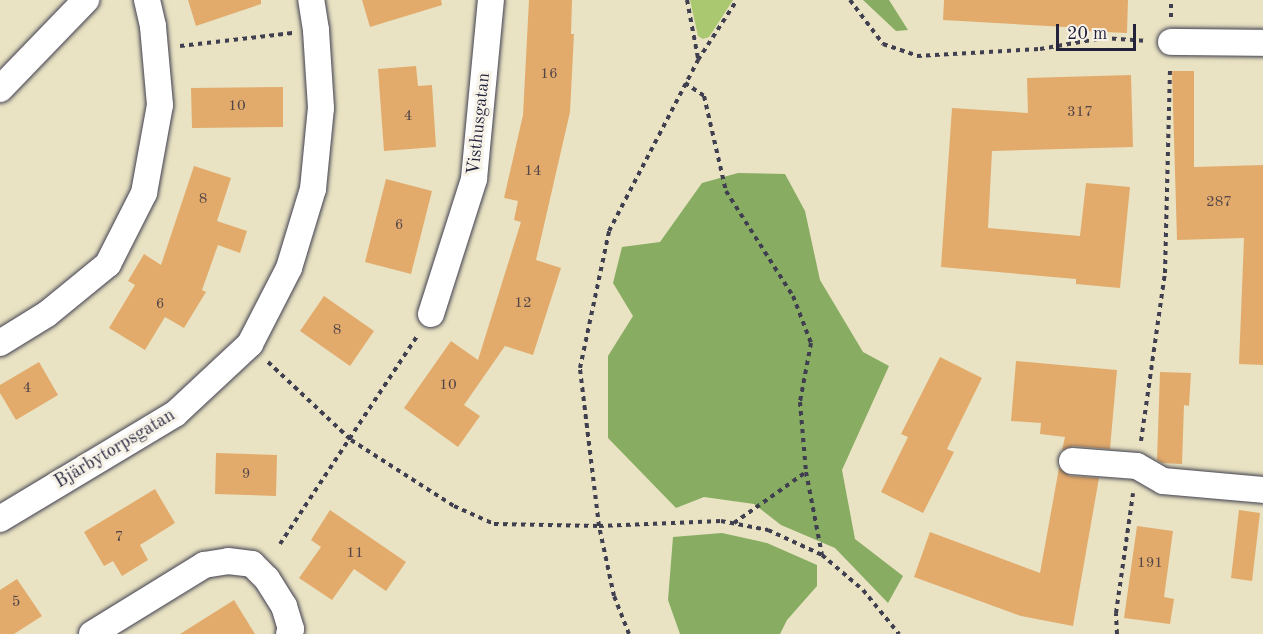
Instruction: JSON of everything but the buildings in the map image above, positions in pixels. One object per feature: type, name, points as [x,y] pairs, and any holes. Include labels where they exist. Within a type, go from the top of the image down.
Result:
[{"type":"street","points":[[0,89],[86,0]]},
{"type":"street","points":[[0,343],[47,314],[108,264],[144,193],[160,105],[156,49],[147,0]]},
{"type":"street","name":"Bjärbytorpsgatan","points":[[0,519],[176,414],[250,344],[289,268],[313,189],[321,108],[316,30],[311,0]]},
{"type":"street","name":"Visthusgatan","points":[[431,314],[474,179],[491,0]]},
{"type":"street","points":[[1171,42],[1263,43]]},
{"type":"street","points":[[1072,461],[1137,466],[1163,482],[1263,490]]},
{"type":"street","points":[[92,634],[204,565],[228,561],[252,564],[267,579],[284,606],[291,629],[289,634]]},
{"type":"path","points":[[687,0],[698,60]]},
{"type":"path","points":[[629,634],[614,596],[599,526],[580,368],[609,231],[698,60],[737,0]]},
{"type":"path","points":[[850,0],[883,44],[917,56],[1040,49],[1103,38],[1171,42]]},
{"type":"path","points":[[1118,634],[1116,614],[1122,557],[1165,273],[1171,0]]},
{"type":"path","points":[[156,49],[316,30]]},
{"type":"path","points":[[686,83],[704,96],[726,190],[793,296],[812,344],[800,402],[806,472],[822,555]]},
{"type":"path","points":[[280,544],[351,440],[431,314]]},
{"type":"path","points":[[250,344],[351,440],[454,506],[494,525],[599,526],[721,521],[768,530],[822,555],[863,590],[899,634]]},
{"type":"path","points":[[733,524],[806,472]]},
{"type":"green space","points":[[690,0],[733,0],[709,37],[703,39],[698,36]]},
{"type":"green space","points":[[863,0],[889,0],[908,30],[896,31]]},
{"type":"green space","points":[[738,173],[785,174],[805,211],[820,280],[863,352],[889,366],[842,470],[855,539],[903,576],[888,603],[835,548],[781,525],[754,504],[704,497],[676,508],[608,438],[608,356],[633,316],[613,283],[622,247],[660,242],[702,183]]},
{"type":"green space","points":[[722,533],[767,543],[817,565],[817,586],[787,620],[780,634],[680,634],[668,600],[673,537]]}]
